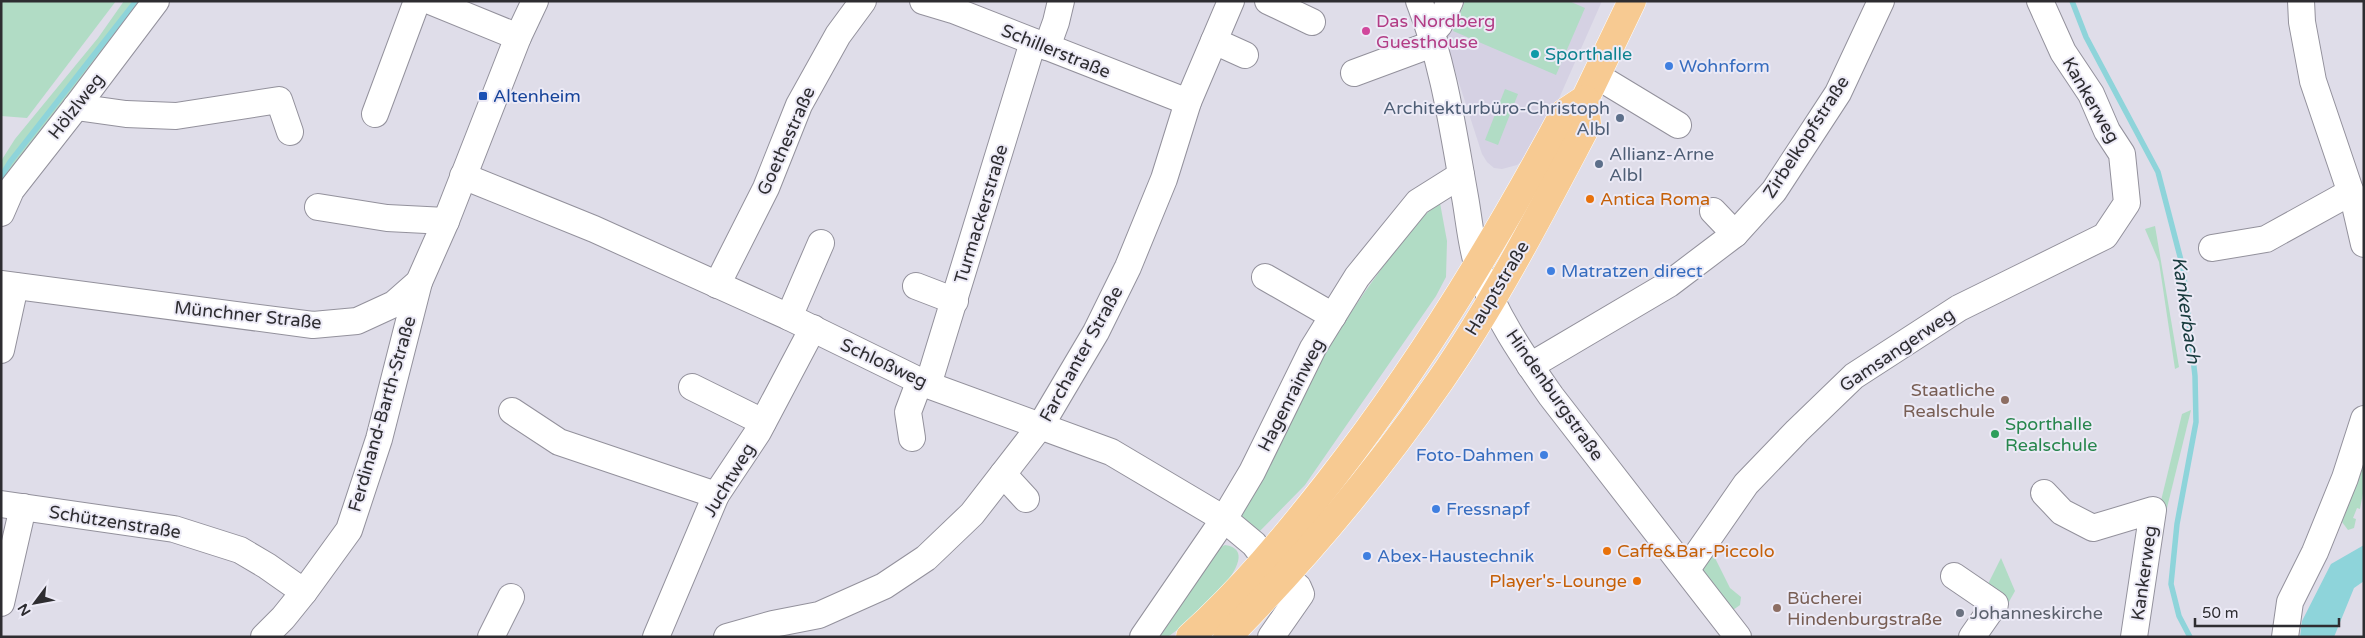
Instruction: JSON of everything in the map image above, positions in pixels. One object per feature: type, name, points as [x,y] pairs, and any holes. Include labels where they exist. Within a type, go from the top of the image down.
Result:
[{"type":"main road","name":"Hauptstraße","points":[[1190,637],[1221,608],[1275,569],[1379,465],[1440,380],[1492,299],[1587,125],[1591,87],[1632,1]]},
{"type":"main road","name":"Hauptstraße","points":[[1228,637],[1355,449],[1425,350],[1478,266],[1564,113],[1591,87]]},
{"type":"main road","points":[[1355,449],[1379,465]]},
{"type":"street","name":"Hölzlweg","points":[[1,214],[11,190],[76,108],[156,1]]},
{"type":"street","points":[[375,114],[417,1]]},
{"type":"street","points":[[430,1],[518,37]]},
{"type":"street","name":"Münchner Straße","points":[[8,285],[314,325],[357,321],[394,304],[419,282],[446,221],[518,37],[536,1]]},
{"type":"street","name":"Goethestraße","points":[[717,285],[766,188],[799,105],[838,35],[863,1]]},
{"type":"street","name":"Schillerstraße","points":[[923,1],[952,14],[1040,44],[1188,102]]},
{"type":"street","name":"Turmackerstraße","points":[[912,438],[908,412],[924,382],[1040,44],[1056,22],[1060,1]]},
{"type":"street","name":"Farchanter Straße","points":[[727,637],[773,624],[819,615],[884,586],[926,558],[972,514],[1041,426],[1087,349],[1128,267],[1164,179],[1188,102],[1231,1]]},
{"type":"street","points":[[1268,1],[1312,22]]},
{"type":"street","name":"Hindenburgstraße","points":[[1419,1],[1433,38],[1478,266],[1492,299],[1530,366],[1601,461],[1738,637]]},
{"type":"street","points":[[1354,73],[1433,38],[1450,1]]},
{"type":"street","name":"Zirbelkopfstraße","points":[[1530,366],[1669,284],[1735,234],[1774,191],[1838,93],[1881,1]]},
{"type":"street","name":"Kankerweg","points":[[2040,1],[2063,52],[2091,94],[2107,131],[2122,154],[2127,203]]},
{"type":"street","points":[[2301,1],[2302,22],[2313,81],[2350,192],[2364,244]]},
{"type":"street","points":[[1214,40],[1245,55]]},
{"type":"street","points":[[1591,87],[1678,125]]},
{"type":"street","points":[[76,108],[126,114],[176,116],[279,100],[290,132]]},
{"type":"street","name":"Hagenrainweg","points":[[1143,637],[1224,519],[1252,472],[1313,348],[1357,277],[1418,202],[1461,175]]},
{"type":"street","name":"Schloßweg","points":[[463,176],[594,229],[789,317],[924,382],[1111,452],[1224,519],[1254,544],[1275,569],[1298,587],[1301,594],[1271,637]]},
{"type":"street","points":[[2212,248],[2266,238],[2350,192]]},
{"type":"street","name":"Gamsangerweg","points":[[1686,569],[1746,484],[1796,431],[1854,376],[1959,308],[2105,236],[2127,203]]},
{"type":"street","points":[[318,207],[386,218],[446,221]]},
{"type":"street","points":[[1713,211],[1735,234]]},
{"type":"street","points":[[789,317],[821,243]]},
{"type":"street","points":[[921,277],[952,300]]},
{"type":"street","points":[[1265,277],[1333,316]]},
{"type":"street","name":"Ferdinand-Barth-Straße","points":[[264,637],[283,618],[304,592],[348,530],[379,439],[419,282]]},
{"type":"street","points":[[1,350],[8,285]]},
{"type":"street","name":"Juchtweg","points":[[656,637],[716,495],[763,422],[812,328]]},
{"type":"street","points":[[692,387],[763,422]]},
{"type":"street","points":[[512,411],[559,442],[716,495]]},
{"type":"street","points":[[2285,637],[2290,602],[2315,552],[2345,478],[2364,419]]},
{"type":"street","points":[[1003,474],[1026,500]]},
{"type":"street","name":"Kankerweg","points":[[2044,493],[2062,512],[2093,528],[2153,510],[2134,637]]},
{"type":"street","points":[[1,603],[12,506]]},
{"type":"street","name":"Schützenstraße","points":[[12,506],[174,529],[240,550],[268,566],[304,592]]},
{"type":"street","points":[[1954,576],[1995,604],[1972,637]]},
{"type":"street","points":[[491,637],[511,597]]},
{"type":"shaded area","points":[[1427,1],[1602,1],[1542,137],[1527,157],[1517,165],[1502,169],[1494,168],[1482,154],[1450,55]]},
{"type":"green space","points":[[1,1],[116,1],[27,118],[1,116]]},
{"type":"green space","points":[[124,1],[145,1],[1,187],[1,161],[15,139],[98,38]]},
{"type":"green space","name":"Sporthalle","points":[[1465,1],[1569,1],[1585,8],[1556,75],[1453,31]]},
{"type":"green space","points":[[1505,89],[1518,94],[1498,145],[1485,140]]},
{"type":"green space","points":[[1440,203],[1447,241],[1446,277],[1436,296],[1305,485],[1256,535],[1230,517],[1303,390],[1361,298],[1408,233],[1431,209]]},
{"type":"green space","points":[[2155,226],[2179,367],[2175,369],[2159,262],[2145,229]]},
{"type":"green space","points":[[2191,410],[2166,512],[2159,509],[2182,414]]},
{"type":"green space","points":[[2364,443],[2364,488],[2360,509],[2357,508],[2353,518],[2356,519],[2354,528],[2348,530],[2342,522],[2361,469]]},
{"type":"green space","points":[[1225,545],[1237,551],[1238,561],[1232,574],[1220,590],[1178,630],[1169,636],[1153,637],[1215,550]]},
{"type":"green space","points":[[1713,554],[1730,588],[1741,597],[1740,605],[1733,610],[1700,569]]},
{"type":"green space","points":[[2001,558],[2015,591],[1996,625],[1988,584]]},
{"type":"water","points":[[2364,545],[2364,581],[2354,588],[2334,637],[2300,637],[2302,621],[2331,564]]},
{"type":"waterway","points":[[1,177],[10,162],[136,1]]},
{"type":"waterway","name":"Kankerbach","points":[[2072,1],[2086,37],[2158,172],[2183,268],[2195,376],[2196,422],[2177,524],[2171,584],[2179,616],[2190,637]]},
{"type":"place","name":"Das Nordberg Guesthouse","points":[[1366,31]]},
{"type":"place","name":"Sporthalle","points":[[1535,54]]},
{"type":"place","name":"Wohnform","points":[[1669,66]]},
{"type":"place","name":"Altenheim","points":[[483,96]]},
{"type":"place","name":"Architekturbüro-Christoph Albl","points":[[1620,118]]},
{"type":"place","name":"Allianz-Arne Albl","points":[[1599,164]]},
{"type":"place","name":"Antica Roma","points":[[1590,199]]},
{"type":"place","name":"Matratzen direct","points":[[1551,271]]},
{"type":"place","name":"Staatliche Realschule","points":[[2005,400]]},
{"type":"place","name":"Sporthalle Realschule","points":[[1995,434]]},
{"type":"place","name":"Foto-Dahmen","points":[[1544,455]]},
{"type":"place","name":"Fressnapf","points":[[1436,509]]},
{"type":"place","name":"Caffe&Bar-Piccolo","points":[[1607,551]]},
{"type":"place","name":"Abex-Haustechnik","points":[[1367,556]]},
{"type":"place","name":"Player's-Lounge","points":[[1637,581]]},
{"type":"place","name":"Bücherei Hindenburgstraße","points":[[1777,608]]},
{"type":"place","name":"Johanneskirche","points":[[1960,613]]}]
